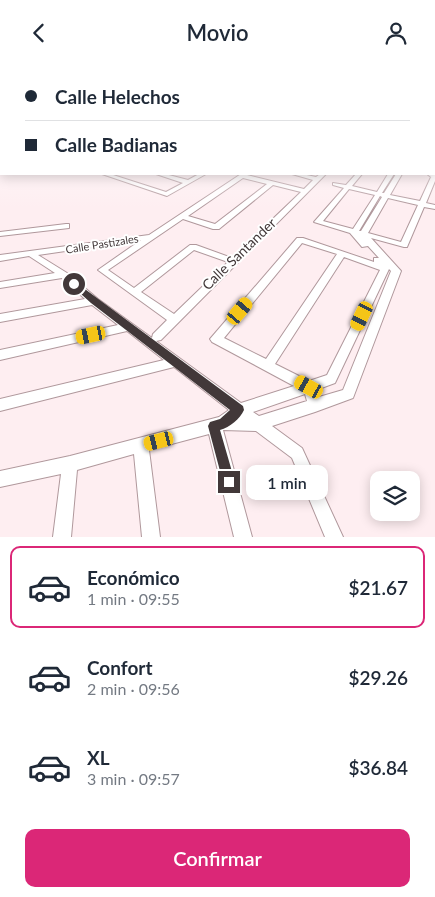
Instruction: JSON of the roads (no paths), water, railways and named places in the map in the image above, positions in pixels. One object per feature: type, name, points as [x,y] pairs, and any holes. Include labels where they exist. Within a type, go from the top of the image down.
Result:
[{"type":"street","points":[[112,175],[167,194],[201,175]]},
{"type":"street","points":[[163,175],[188,182]]},
{"type":"street","points":[[244,175],[304,191]]},
{"type":"street","name":"Calle Pastizales","points":[[0,258],[151,237],[244,175]]},
{"type":"street","points":[[308,175],[320,176]]},
{"type":"street","points":[[358,175],[318,222],[404,245],[423,205],[434,176],[432,175]]},
{"type":"street","points":[[384,195],[391,175]]},
{"type":"street","points":[[359,234],[398,175]]},
{"type":"street","name":"Calle Santander","points":[[157,337],[173,319],[320,176]]},
{"type":"street","points":[[182,216],[216,227],[272,183]]},
{"type":"street","points":[[335,184],[435,207]]},
{"type":"street","points":[[0,234],[66,226]]},
{"type":"street","points":[[359,234],[390,270]]},
{"type":"street","points":[[151,237],[102,270],[173,319]]},
{"type":"street","points":[[315,406],[309,387],[216,339],[300,240],[390,270]]},
{"type":"street","points":[[134,293],[193,247],[232,261]]},
{"type":"street","points":[[268,365],[342,253]]},
{"type":"street","points":[[32,255],[64,275],[128,327],[297,453],[334,537]]},
{"type":"street","points":[[219,425],[239,410],[330,379],[390,270]]},
{"type":"street","points":[[0,479],[70,464],[219,425],[256,424],[348,394],[390,270]]},
{"type":"street","points":[[0,285],[64,275]]},
{"type":"street","points":[[0,317],[94,301]]},
{"type":"street","points":[[0,355],[128,327]]},
{"type":"street","points":[[0,405],[175,362]]},
{"type":"street","points":[[219,425],[243,537]]},
{"type":"street","points":[[141,445],[151,537]]},
{"type":"street","points":[[62,537],[70,464]]}]
